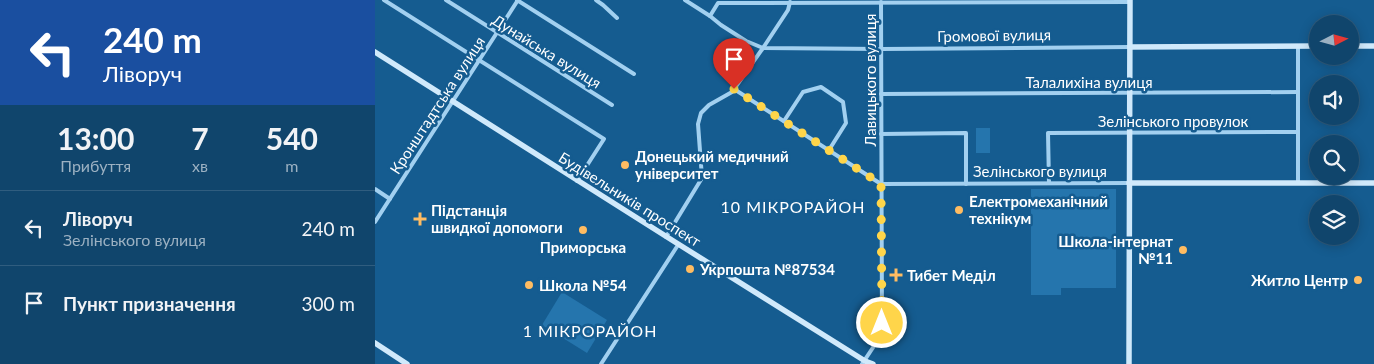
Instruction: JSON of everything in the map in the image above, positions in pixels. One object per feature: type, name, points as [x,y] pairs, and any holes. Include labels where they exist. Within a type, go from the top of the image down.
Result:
[{"type":"street","points":[[383,0],[603,139],[577,181]]},
{"type":"street","name":"Дунайська вулиця","points":[[445,0],[612,106]]},
{"type":"street","points":[[517,0],[634,74]]},
{"type":"street","name":"Кронштадтська вулиця","points":[[375,222],[517,0]]},
{"type":"street","points":[[596,0],[617,18]]},
{"type":"street","name":"Громової вулиця","points":[[685,0],[746,41],[763,48],[1309,46]]},
{"type":"street","points":[[666,237],[702,178],[698,124],[701,113],[709,105],[729,94],[734,89],[788,10],[790,1]]},
{"type":"street","points":[[710,16],[718,3],[790,1],[1130,1],[1129,364]]},
{"type":"street","name":"Лавицького вулиця","points":[[864,362],[882,334],[881,1]]},
{"type":"street","points":[[1298,46],[1298,183]]},
{"type":"street","points":[[1359,46],[1374,46]]},
{"type":"street","name":"Будівельників проспект","points":[[375,52],[864,362],[873,364]]},
{"type":"street","points":[[784,121],[803,92],[821,88],[828,92],[843,102],[846,123],[829,150]]},
{"type":"street","points":[[734,89],[881,184]]},
{"type":"street","name":"Талалихіна вулиця","points":[[881,94],[1298,92]]},
{"type":"street","name":"Зелінського провулок","points":[[1049,183],[1049,133],[1298,132]]},
{"type":"street","points":[[881,134],[966,134],[966,184]]},
{"type":"street","name":"Зелінського вулиця","points":[[881,184],[1374,183]]},
{"type":"street","points":[[375,189],[390,199]]},
{"type":"street","points":[[601,364],[678,244]]},
{"type":"street","points":[[375,344],[407,364]]},
{"type":"shaded area","points":[[976,128],[990,128],[990,153],[976,153]]},
{"type":"shaded area","points":[[1031,189],[1116,189],[1116,288],[1061,288],[1061,295],[1031,295]]},
{"type":"shaded area","points":[[562,292],[607,320],[587,353],[542,325]]},
{"type":"place","name":"Донецький медичний університет","points":[[625,165]]},
{"type":"place","name":"Електромеханічний технікум","points":[[959,210]]},
{"type":"place","name":"Підстанція швидкої допомоги","points":[[420,219]]},
{"type":"place","name":"Приморська","points":[[583,230]]},
{"type":"place","name":"Школа-інтернат №11","points":[[1183,250]]},
{"type":"place","name":"Укрпошта №87534","points":[[690,269]]},
{"type":"place","name":"Тибет Меділ","points":[[896,275]]},
{"type":"place","name":"Житло Центр","points":[[1358,280]]},
{"type":"place","name":"Школа №54","points":[[529,285]]},
{"type":"district","name":"10 МІКРОРАЙОН","points":[[793,206]]},
{"type":"district","name":"1 МІКРОРАЙОН","points":[[590,330]]},
{"type":"route","points":[[734,89],[881,184],[882,323]]}]
